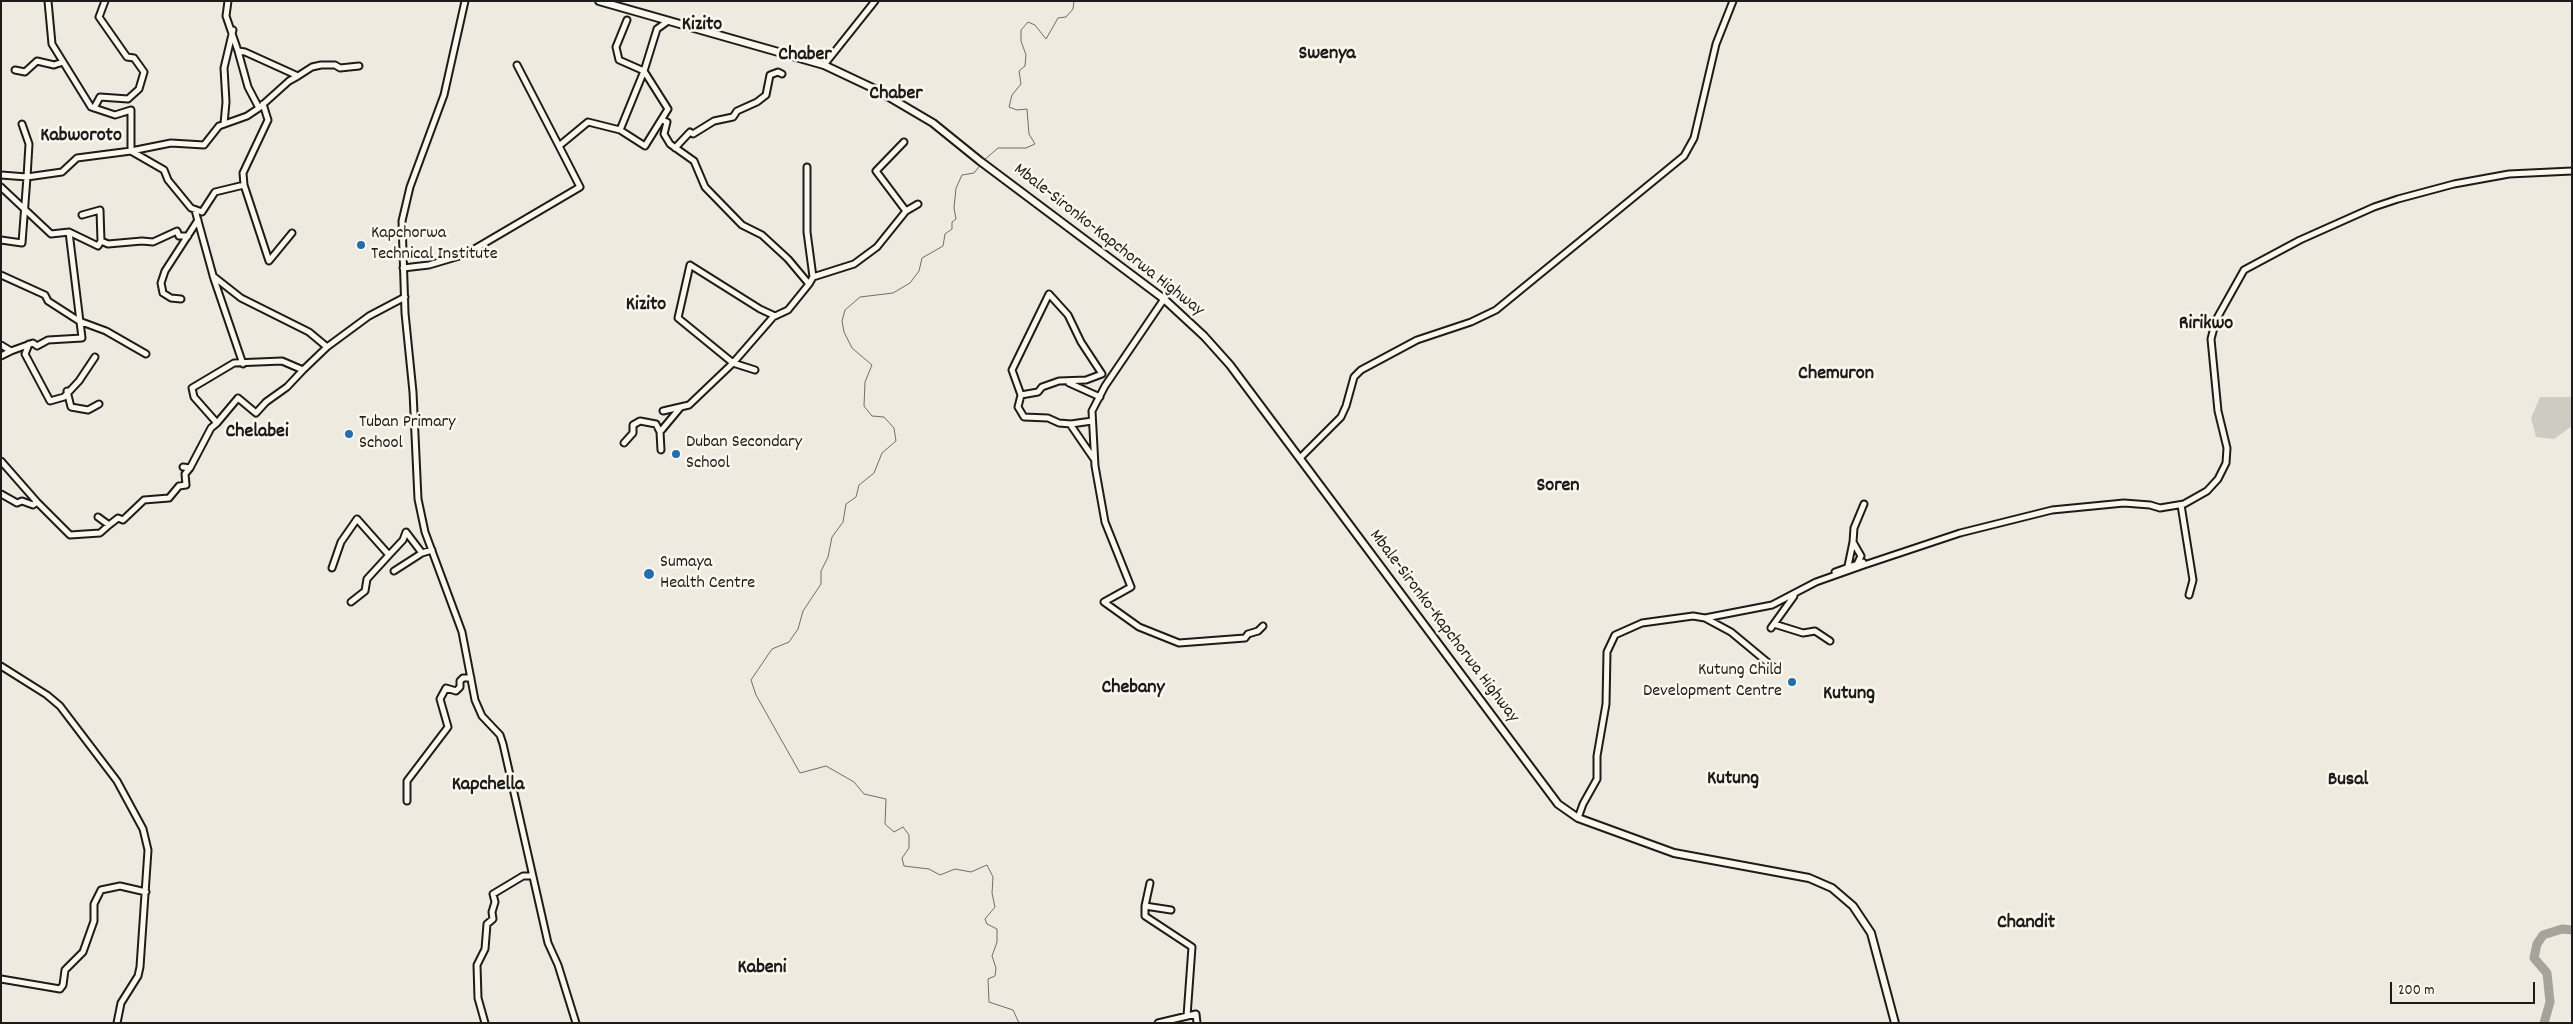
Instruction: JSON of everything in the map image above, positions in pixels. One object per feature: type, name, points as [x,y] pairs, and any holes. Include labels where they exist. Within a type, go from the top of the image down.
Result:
[{"type":"main road","name":"Mbale-Sironko-Kapchorwa Highway","points":[[599,1],[824,66],[909,108],[933,123],[983,163],[1164,299],[1204,336],[1230,365],[1558,804],[1578,818],[1674,853],[1808,878],[1832,888],[1853,906],[1872,933],[1895,1023]]},
{"type":"street","points":[[48,1],[52,44],[91,107],[115,115],[130,110],[130,151]]},
{"type":"street","points":[[94,108],[100,97],[128,99],[139,89],[144,72],[134,58],[127,57],[99,17],[104,1]]},
{"type":"street","points":[[228,1],[226,16],[233,30],[248,87],[268,120],[243,173],[244,185],[269,261],[292,233]]},
{"type":"street","points":[[465,1],[444,95],[406,200],[402,222],[403,268],[413,392],[418,499],[425,532],[462,632],[478,710],[500,735],[503,744],[548,943],[558,966],[576,1023]]},
{"type":"street","points":[[1300,458],[1340,417],[1346,406],[1354,377],[1361,370],[1417,340],[1471,322],[1496,310],[1684,156],[1694,138],[1716,44],[1733,1]]},
{"type":"street","points":[[824,66],[873,2]]},
{"type":"street","points":[[559,146],[588,122],[620,130],[645,146],[668,109],[644,71],[619,60],[616,48],[627,20]]},
{"type":"street","points":[[620,130],[644,71],[657,29],[668,21]]},
{"type":"street","points":[[224,124],[226,102],[224,68],[233,30]]},
{"type":"street","points":[[238,51],[245,52],[298,76]]},
{"type":"street","points":[[15,70],[25,72],[37,61],[54,65],[63,62]]},
{"type":"street","points":[[1,175],[27,177],[62,172],[77,158],[171,143],[204,145],[219,126],[247,116],[288,81],[321,65],[335,65],[340,68],[360,66]]},
{"type":"street","points":[[403,268],[429,265],[466,254],[580,187],[517,65]]},
{"type":"street","points":[[675,148],[690,132],[693,134],[714,121],[733,117],[737,111],[757,102],[766,95],[770,75],[778,72],[782,74]]},
{"type":"street","points":[[662,120],[666,122],[664,134],[670,144],[694,160],[705,187],[742,225],[762,235],[788,259],[809,284]]},
{"type":"street","points":[[1,240],[22,244],[26,210],[29,144],[22,124]]},
{"type":"street","points":[[904,142],[876,171],[906,211]]},
{"type":"street","points":[[130,151],[164,170],[168,180],[191,208],[195,210],[202,212],[216,192],[244,185]]},
{"type":"street","points":[[663,411],[690,405],[775,316],[788,310],[809,284],[813,276],[807,232],[807,167]]},
{"type":"street","points":[[1830,641],[1815,632],[1803,632],[1773,626],[1795,593],[1816,582],[1960,533],[2052,510],[2124,503],[2150,505],[2160,508],[2181,505],[2207,491],[2218,479],[2226,463],[2227,448],[2218,411],[2211,339],[2216,320],[2244,270],[2300,240],[2374,207],[2398,199],[2454,184],[2509,174],[2572,170]]},
{"type":"street","points":[[1,187],[50,234],[69,232],[98,246],[101,241],[100,210],[82,215]]},
{"type":"street","points":[[813,276],[854,264],[877,247],[906,211],[918,204]]},
{"type":"street","points":[[195,210],[213,276],[243,364]]},
{"type":"street","points":[[181,299],[171,298],[163,294],[161,283],[165,271],[198,220]]},
{"type":"street","points":[[101,241],[108,244],[154,242],[178,231],[178,236],[188,236]]},
{"type":"street","points":[[1,356],[11,350],[33,343],[37,346],[48,340],[82,338],[69,232]]},
{"type":"street","points":[[755,370],[733,362],[678,318],[690,265],[760,309],[775,316]]},
{"type":"street","points":[[1,276],[45,295],[48,301],[80,322],[106,331],[146,354]]},
{"type":"street","points":[[213,276],[242,298],[309,332],[327,347]]},
{"type":"street","points":[[1069,383],[1102,374],[1081,342],[1068,314],[1048,294],[1012,370],[1021,396],[1018,407],[1024,417],[1048,418],[1059,423],[1070,424],[1092,421]]},
{"type":"street","points":[[1,460],[37,502],[70,536],[100,533],[118,518],[122,520],[144,500],[170,498],[179,486],[186,485],[185,474],[211,428],[238,398],[256,413],[266,402],[287,387],[327,347],[369,316],[405,297]]},
{"type":"street","points":[[1164,299],[1092,411],[1095,460],[1105,522],[1131,586],[1104,602],[1139,627],[1179,643],[1245,638],[1248,634],[1258,632],[1263,626]]},
{"type":"street","points":[[29,344],[25,354],[50,401],[64,397],[67,391],[79,381],[95,357]]},
{"type":"street","points":[[1,346],[11,350]]},
{"type":"street","points":[[217,423],[194,396],[192,388],[234,363],[282,361],[303,370]]},
{"type":"street","points":[[1021,396],[1038,392],[1042,387],[1059,382],[1069,383],[1100,397]]},
{"type":"street","points":[[67,391],[70,407],[88,410],[99,404]]},
{"type":"street","points":[[660,432],[680,407]]},
{"type":"street","points":[[624,443],[633,433],[633,425],[640,421],[656,424],[660,432],[661,450]]},
{"type":"street","points":[[1070,424],[1095,460]]},
{"type":"street","points":[[183,467],[190,468]]},
{"type":"street","points":[[1,494],[17,502],[22,501],[33,505],[37,502]]},
{"type":"street","points":[[1848,566],[1854,528],[1864,504]]},
{"type":"street","points":[[2181,505],[2193,580],[2189,595]]},
{"type":"street","points":[[98,517],[109,525]]},
{"type":"street","points":[[332,568],[341,542],[357,519],[389,555]]},
{"type":"street","points":[[351,602],[365,592],[367,579],[404,540],[406,532],[422,552]]},
{"type":"street","points":[[1853,542],[1861,556],[1857,564]]},
{"type":"street","points":[[394,571],[422,552],[432,550]]},
{"type":"street","points":[[1705,618],[1761,608],[1848,566],[1892,556]]},
{"type":"street","points":[[1578,818],[1583,804],[1597,779],[1597,756],[1606,704],[1607,652],[1612,639],[1626,628],[1642,622],[1693,616],[1705,618],[1731,632],[1778,671]]},
{"type":"street","points":[[1,666],[47,694],[60,706],[117,781],[146,840],[148,850],[146,892],[139,972],[121,1003],[116,1023]]},
{"type":"street","points":[[407,801],[407,782],[448,727],[440,699],[446,688],[456,691],[460,687],[460,681],[463,678],[471,678]]},
{"type":"street","points":[[486,1023],[478,998],[478,965],[485,950],[487,924],[493,919],[492,912],[496,902],[493,894],[523,876],[532,876]]},
{"type":"street","points":[[1150,883],[1145,916],[1192,947],[1187,1016]]},
{"type":"street","points":[[1,978],[60,989],[64,985],[66,970],[83,952],[94,921],[94,904],[102,890],[120,886],[146,892]]},
{"type":"street","points":[[1145,906],[1171,910]]},
{"type":"street","points":[[1158,1023],[1196,1014],[1197,1023]]},
{"type":"shaded area","points":[[2540,397],[2572,397],[2572,426],[2554,439],[2536,437],[2531,418]]},
{"type":"waterway","points":[[983,161],[998,148],[1026,148],[1035,144],[1029,134],[1027,109],[1017,110],[1009,107],[1012,95],[1021,84],[1019,71],[1025,66],[1026,55],[1021,41],[1021,30],[1028,22],[1035,25],[1046,39],[1058,18],[1066,17],[1073,9],[1074,1]]},
{"type":"waterway","points":[[981,164],[974,173],[962,175],[956,188],[954,208],[956,219],[952,222],[952,229],[945,234],[943,246],[922,258],[919,271],[910,283],[893,293],[860,297],[845,310],[842,321],[844,332],[852,348],[872,365],[865,382],[864,406],[872,416],[884,417],[894,428],[896,441],[882,453],[874,473],[859,485],[856,497],[846,504],[843,522],[832,537],[828,557],[821,571],[821,584],[803,611],[798,629],[789,642],[772,649],[751,680],[756,695],[800,773],[826,766],[854,782],[864,794],[886,799],[885,824],[894,832],[903,827],[909,835],[909,848],[902,858],[904,866],[929,869],[940,875],[955,869],[971,872],[987,865],[993,877],[992,893],[995,907],[985,919],[987,924],[997,929],[997,942],[992,956],[996,968],[995,976],[988,979],[989,1002],[1013,1010],[1019,1023]]},
{"type":"waterway","points":[[2544,1023],[2550,1002],[2547,973],[2534,958],[2537,944],[2543,935],[2562,929],[2572,930]]},
{"type":"place","name":"Kapchorwa Technical Institute","points":[[361,245]]},
{"type":"place","name":"Tuban Primary School","points":[[349,434]]},
{"type":"place","name":"Duban Secondary School","points":[[676,454]]},
{"type":"place","name":"Sumaya Health Centre","points":[[649,574]]},
{"type":"place","name":"Kutung Child Development Centre","points":[[1792,682]]},
{"type":"district","name":"Kizito","points":[[702,26]]},
{"type":"district","name":"Swenya","points":[[1327,55]]},
{"type":"district","name":"Chaber","points":[[805,56]]},
{"type":"district","name":"Chaber","points":[[896,95]]},
{"type":"district","name":"Kabworoto","points":[[81,137]]},
{"type":"district","name":"Kizito","points":[[646,306]]},
{"type":"district","name":"Ririkwo","points":[[2206,325]]},
{"type":"district","name":"Chemuron","points":[[1836,375]]},
{"type":"district","name":"Chelabei","points":[[257,433]]},
{"type":"district","name":"Soren","points":[[1558,487]]},
{"type":"district","name":"Chebany","points":[[1133,689]]},
{"type":"district","name":"Kutung","points":[[1849,695]]},
{"type":"district","name":"Kutung","points":[[1733,780]]},
{"type":"district","name":"Busal","points":[[2348,781]]},
{"type":"district","name":"Kapchella","points":[[488,786]]},
{"type":"district","name":"Chandit","points":[[2026,924]]},
{"type":"district","name":"Kabeni","points":[[762,969]]}]
